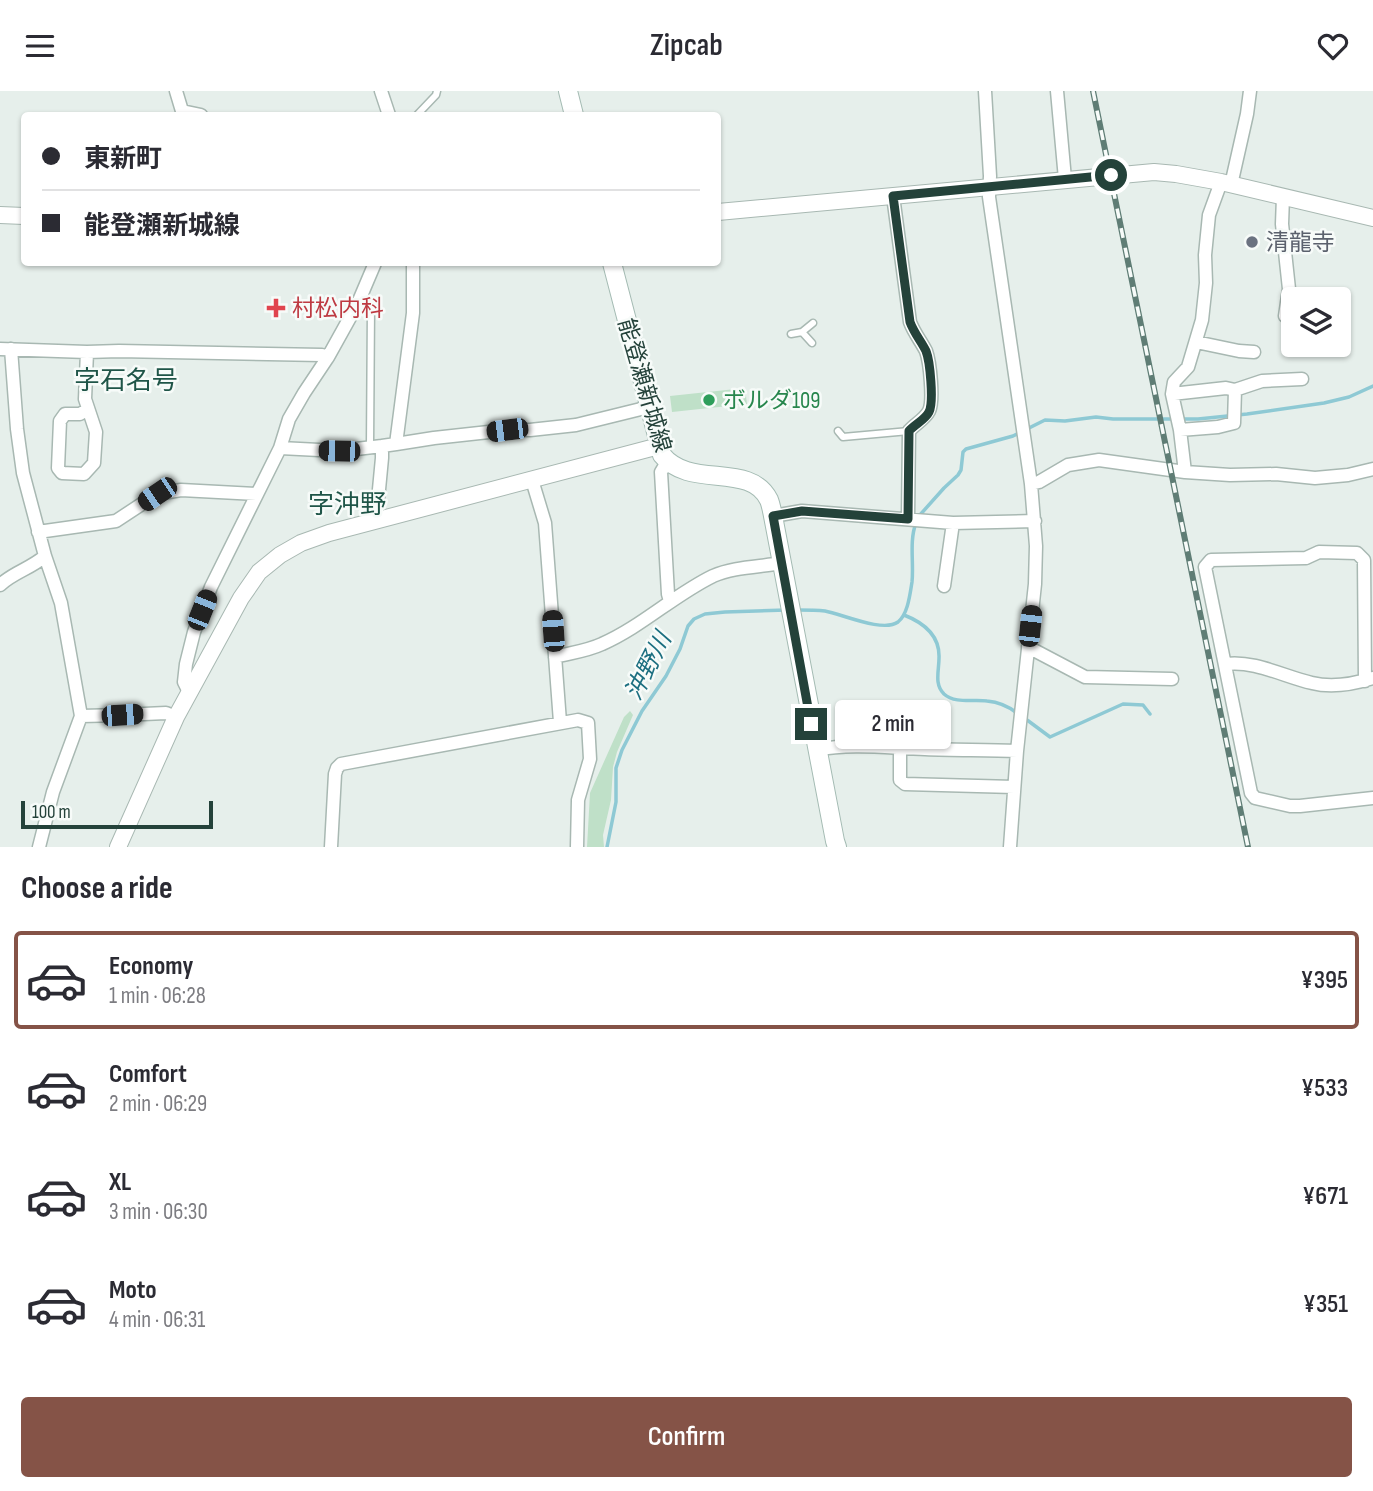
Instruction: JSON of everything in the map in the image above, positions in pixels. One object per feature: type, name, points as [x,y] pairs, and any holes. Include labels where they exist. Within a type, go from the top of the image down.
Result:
[{"type":"main road","points":[[568,91],[573,112]]},
{"type":"main road","name":"能登瀬新城線","points":[[613,266],[663,454],[677,469],[694,474],[749,481],[761,490],[768,500],[837,847]]},
{"type":"street","points":[[176,91],[182,111],[187,112]]},
{"type":"street","points":[[382,91],[388,112]]},
{"type":"street","points":[[985,91],[991,210],[1031,484],[1036,546],[1035,584],[1017,751],[1010,847]]},
{"type":"street","points":[[1057,91],[1065,180]]},
{"type":"street","points":[[1185,472],[1172,394],[1174,382],[1188,367],[1202,320],[1209,215],[1226,184],[1247,114],[1250,91]]},
{"type":"street","points":[[721,212],[1154,171],[1226,184],[1373,218]]},
{"type":"street","points":[[893,196],[910,322],[926,351],[930,366],[931,408],[927,416],[909,431],[908,519]]},
{"type":"street","points":[[1283,197],[1282,224],[1289,287]]},
{"type":"street","points":[[0,215],[21,216]]},
{"type":"street","points":[[189,692],[184,682],[186,664],[194,632],[211,587],[280,448],[289,419],[358,303],[374,266]]},
{"type":"street","points":[[396,444],[413,313],[413,266]]},
{"type":"street","points":[[1196,342],[1254,352]]},
{"type":"street","points":[[39,847],[53,792],[81,716],[61,604],[37,533],[23,473],[5,349],[328,357]]},
{"type":"street","points":[[87,352],[85,399],[96,432],[94,463],[84,474],[62,473],[58,468],[60,421],[65,414],[80,414],[88,409]]},
{"type":"street","points":[[1172,394],[1226,388],[1235,390],[1262,381],[1302,379]]},
{"type":"street","points":[[1180,430],[1234,423],[1235,390]]},
{"type":"street","points":[[280,448],[339,451],[434,438],[576,425],[649,407]]},
{"type":"street","points":[[376,446],[383,458],[376,521]]},
{"type":"street","points":[[118,847],[176,717],[241,597],[259,572],[301,543],[458,498],[663,454],[661,472],[670,601]]},
{"type":"street","points":[[1031,484],[1040,482],[1069,465],[1099,460],[1185,472],[1276,474],[1315,478],[1373,469]]},
{"type":"street","points":[[532,480],[545,523],[560,722]]},
{"type":"street","points":[[37,533],[116,521],[157,494],[181,490],[257,494]]},
{"type":"street","points":[[773,516],[802,511],[953,523],[1035,521]]},
{"type":"street","points":[[944,586],[953,523]]},
{"type":"street","points":[[1226,664],[1234,663],[1279,672],[1323,685],[1369,679],[1364,560],[1357,553],[1319,552],[1306,558],[1211,560],[1205,567],[1251,793],[1255,798],[1290,806],[1373,798]]},
{"type":"street","points":[[0,585],[9,576],[34,565],[44,556]]},
{"type":"street","points":[[555,657],[600,645],[624,633],[670,601],[714,576],[782,563]]},
{"type":"street","points":[[1028,647],[1085,677],[1172,679]]},
{"type":"street","points":[[81,716],[166,713],[176,717]]},
{"type":"street","points":[[331,847],[335,774],[341,764],[578,720],[588,723],[590,759],[578,800],[578,847]]},
{"type":"street","points":[[816,750],[880,746],[1017,751]]},
{"type":"street","points":[[900,747],[900,780],[905,785],[1014,787]]},
{"type":"lane","points":[[420,112],[437,91]]},
{"type":"lane","points":[[358,303],[372,306],[376,446]]},
{"type":"lane","points":[[790,334],[802,332],[813,323]]},
{"type":"lane","points":[[802,332],[811,343]]},
{"type":"lane","points":[[838,431],[843,437],[909,431]]},
{"type":"green space","name":"ボルダ109","points":[[745,388],[747,404],[672,412],[670,396]]},
{"type":"green space","points":[[630,711],[633,715],[613,767],[611,800],[603,835],[604,847],[587,847],[590,793],[624,717]]},
{"type":"waterway","points":[[919,516],[958,475],[966,449],[1013,436],[1045,420],[1065,421],[1096,417],[1198,419],[1247,414],[1324,403],[1349,397],[1373,386]]},
{"type":"waterway","name":"沖野川","points":[[798,610],[825,611],[873,624],[891,625],[898,622],[906,609],[910,592],[916,523]]},
{"type":"waterway","name":"沖野川","points":[[607,847],[616,802],[616,768],[622,750],[642,711],[666,676],[688,626],[694,619],[705,614],[786,610]]},
{"type":"waterway","name":"沖野川","points":[[904,615],[917,621],[933,636],[939,650],[938,682],[944,694],[959,700],[995,702],[1017,713]]},
{"type":"waterway","name":"沖野川","points":[[1023,717],[1050,737],[1123,704],[1143,705],[1150,714]]},
{"type":"railway","points":[[1093,91],[1248,847]]},
{"type":"place","name":"清龍寺","points":[[1252,242]]},
{"type":"place","name":"村松内科","points":[[276,308]]},
{"type":"place","name":"ボルダ109","points":[[709,400]]},
{"type":"district","name":"字石名号","points":[[126,380]]},
{"type":"district","name":"字沖野","points":[[347,504]]},
{"type":"route","points":[[811,724],[773,516],[802,511],[908,519],[909,431],[927,416],[931,408],[930,366],[926,351],[910,322],[893,196],[1111,175]]}]
